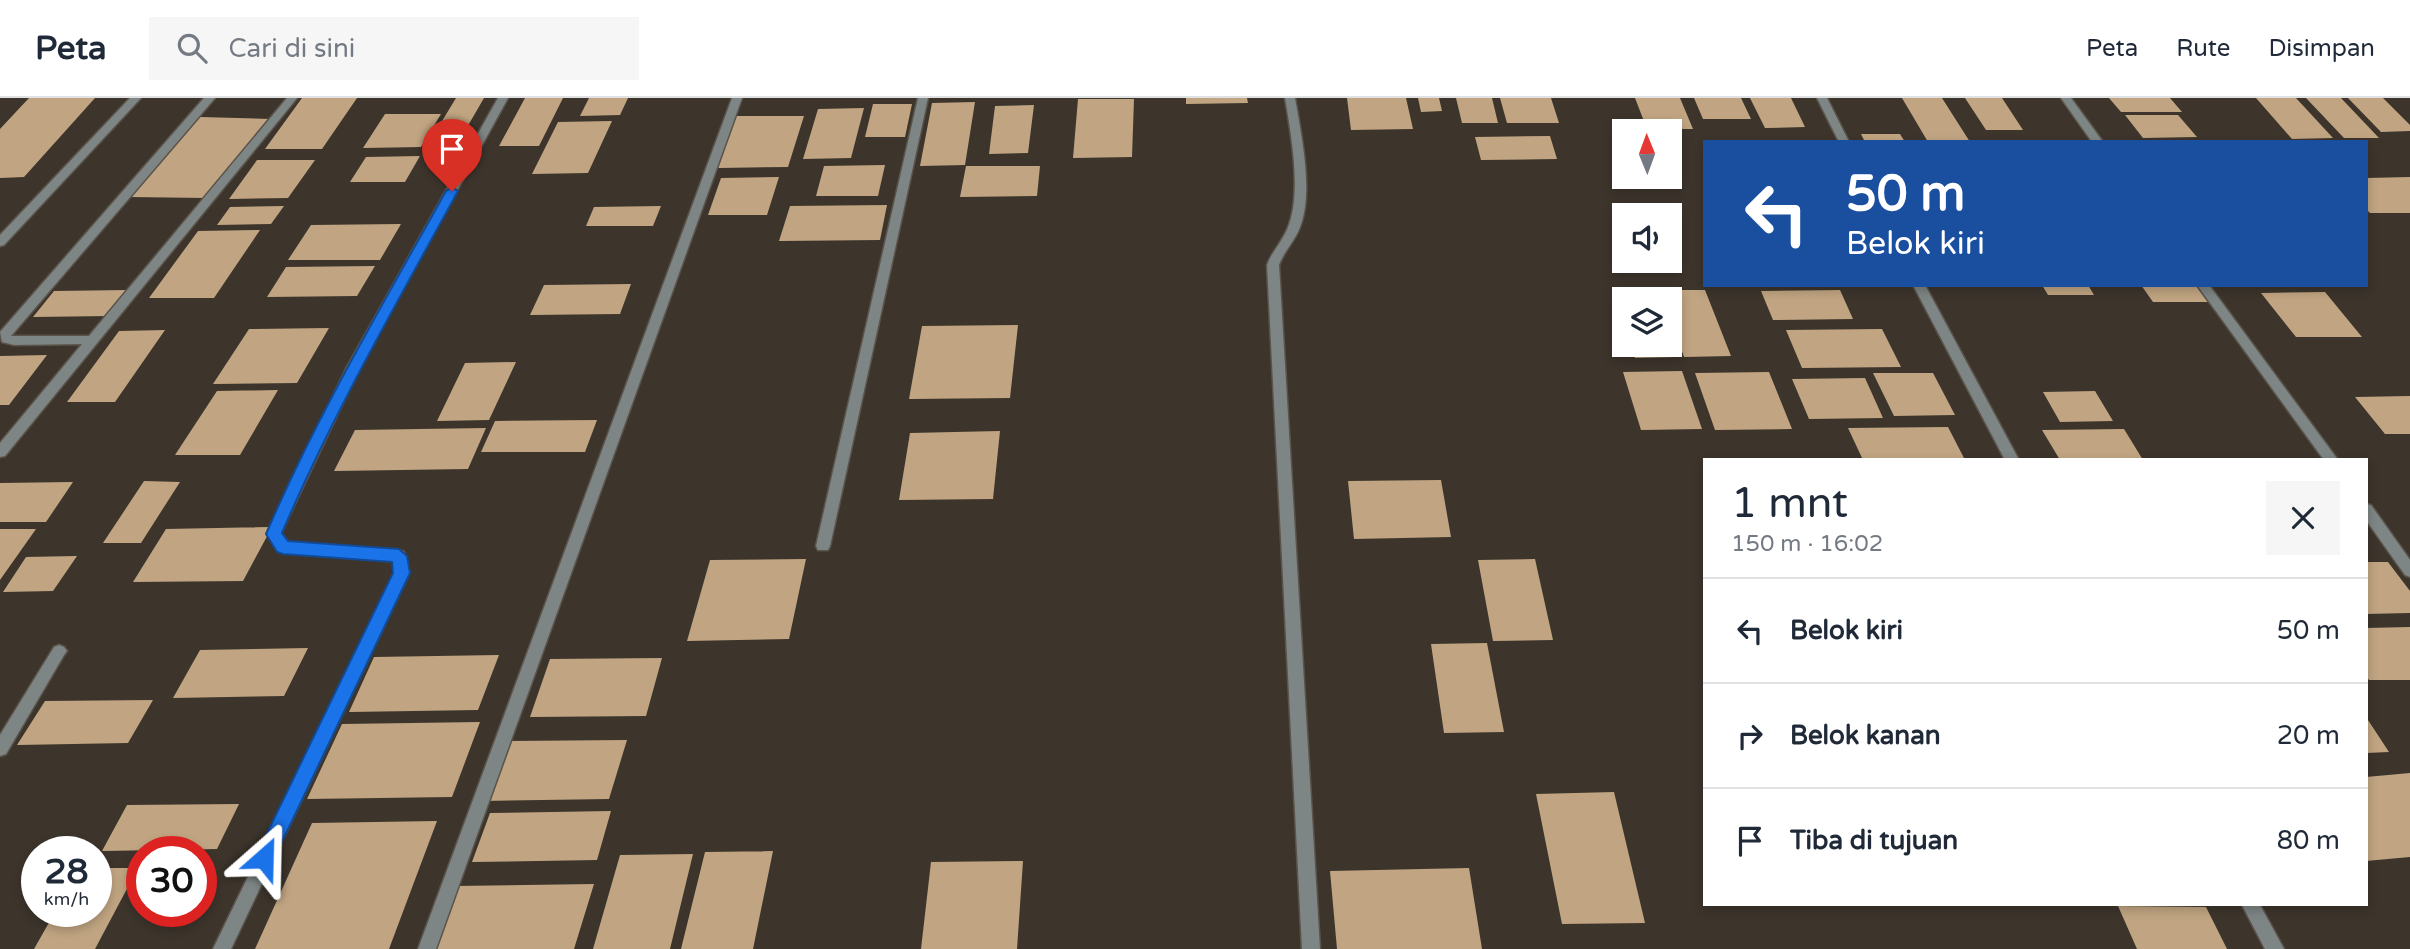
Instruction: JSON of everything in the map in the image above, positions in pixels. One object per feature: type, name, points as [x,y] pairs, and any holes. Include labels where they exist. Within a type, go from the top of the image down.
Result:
[{"type":"street","points":[[0,242],[136,98]]},
{"type":"street","points":[[94,340],[14,341],[6,339],[4,335],[210,98]]},
{"type":"street","points":[[0,452],[292,98]]},
{"type":"street","points":[[222,949],[402,573],[399,556],[283,547],[274,534],[298,478],[350,376],[503,98]]},
{"type":"street","points":[[427,949],[737,98]]},
{"type":"street","points":[[823,546],[923,98]]},
{"type":"street","points":[[1290,98],[1297,142],[1297,205],[1294,226],[1281,244],[1273,265],[1311,949]]},
{"type":"street","points":[[1822,98],[1843,140]]},
{"type":"street","points":[[2066,98],[2097,140]]},
{"type":"street","points":[[1920,287],[2011,458]]},
{"type":"street","points":[[2204,287],[2330,458]]},
{"type":"street","points":[[2368,512],[2410,571]]},
{"type":"street","points":[[0,750],[59,651]]},
{"type":"street","points":[[2252,906],[2275,949]]},
{"type":"building","points":[[29,98],[95,98],[24,177],[0,178],[0,129]]},
{"type":"building","points":[[302,98],[357,98],[322,149],[265,149]]},
{"type":"building","points":[[456,98],[484,98],[462,136],[433,136]]},
{"type":"building","points":[[525,98],[563,98],[539,146],[499,146]]},
{"type":"building","points":[[589,98],[628,98],[620,115],[580,116]]},
{"type":"building","points":[[1186,98],[1247,98],[1248,103],[1186,104]]},
{"type":"building","points":[[1347,98],[1406,98],[1413,129],[1351,130]]},
{"type":"building","points":[[1418,98],[1439,98],[1442,111],[1421,112]]},
{"type":"building","points":[[1456,98],[1492,98],[1498,123],[1462,123]]},
{"type":"building","points":[[1500,98],[1551,98],[1559,123],[1507,123]]},
{"type":"building","points":[[1635,98],[1680,98],[1693,129],[1682,129],[1682,119],[1643,119]]},
{"type":"building","points":[[1694,98],[1741,98],[1751,119],[1703,119]]},
{"type":"building","points":[[1750,98],[1791,98],[1805,127],[1765,128]]},
{"type":"building","points":[[1902,98],[1942,98],[1969,140],[1927,140]]},
{"type":"building","points":[[1965,98],[2002,98],[2023,130],[1986,130]]},
{"type":"building","points":[[2109,98],[2170,98],[2182,112],[2121,112]]},
{"type":"building","points":[[2256,98],[2296,98],[2333,138],[2292,139]]},
{"type":"building","points":[[2306,98],[2341,98],[2379,138],[2344,138]]},
{"type":"building","points":[[2348,98],[2383,98],[2410,125],[2410,131],[2381,132]]},
{"type":"building","points":[[1078,99],[1134,99],[1132,157],[1073,158]]},
{"type":"building","points":[[975,102],[965,165],[920,166],[932,103]]},
{"type":"building","points":[[873,104],[912,104],[905,137],[865,137]]},
{"type":"building","points":[[1034,105],[1028,153],[989,154],[995,106]]},
{"type":"building","points":[[864,108],[851,158],[803,159],[818,109]]},
{"type":"building","points":[[385,114],[441,114],[421,147],[363,148]]},
{"type":"building","points":[[2125,115],[2178,115],[2197,137],[2143,138]]},
{"type":"building","points":[[736,116],[804,116],[788,167],[718,168]]},
{"type":"building","points":[[200,117],[271,119],[206,198],[130,197]]},
{"type":"building","points":[[612,121],[588,173],[532,174],[558,122]]},
{"type":"building","points":[[1861,134],[1900,134],[1904,140],[1864,140]]},
{"type":"building","points":[[1550,136],[1557,159],[1481,160],[1475,137]]},
{"type":"building","points":[[420,156],[405,182],[350,182],[366,157]]},
{"type":"building","points":[[257,160],[315,160],[288,198],[229,199]]},
{"type":"building","points":[[885,165],[878,196],[816,196],[824,166]]},
{"type":"building","points":[[966,166],[1040,166],[1037,196],[960,197]]},
{"type":"building","points":[[779,177],[767,215],[708,215],[721,178]]},
{"type":"building","points":[[2410,177],[2410,213],[2370,213],[2368,178]]},
{"type":"building","points":[[887,205],[880,240],[779,241],[790,206]]},
{"type":"building","points":[[284,206],[271,224],[217,225],[230,207]]},
{"type":"building","points":[[661,206],[653,226],[586,226],[594,207]]},
{"type":"building","points":[[401,224],[380,260],[288,260],[311,225]]},
{"type":"building","points":[[260,230],[214,298],[149,298],[198,231]]},
{"type":"building","points":[[375,266],[357,296],[267,297],[286,267]]},
{"type":"building","points":[[631,284],[620,314],[530,315],[544,285]]},
{"type":"building","points":[[2043,287],[2089,287],[2094,295],[2048,295]]},
{"type":"building","points":[[2142,287],[2201,287],[2211,302],[2153,302]]},
{"type":"building","points":[[128,290],[109,316],[33,317],[54,291]]},
{"type":"building","points":[[1682,290],[1705,290],[1731,356],[1684,357]]},
{"type":"building","points":[[1840,290],[1853,319],[1773,320],[1761,291]]},
{"type":"building","points":[[2325,292],[2362,337],[2296,337],[2261,293]]},
{"type":"building","points":[[1018,325],[1010,398],[909,399],[922,326]]},
{"type":"building","points":[[329,328],[297,383],[213,384],[249,329]]},
{"type":"building","points":[[1882,329],[1901,367],[1802,368],[1786,330]]},
{"type":"building","points":[[165,330],[115,402],[67,402],[119,331]]},
{"type":"building","points":[[47,355],[9,405],[0,405],[0,356]]},
{"type":"building","points":[[516,362],[489,420],[437,421],[465,363]]},
{"type":"building","points":[[1682,371],[1702,429],[1641,430],[1623,372]]},
{"type":"building","points":[[1769,372],[1792,429],[1715,430],[1695,373]]},
{"type":"building","points":[[1873,373],[1933,373],[1955,415],[1894,416]]},
{"type":"building","points":[[1865,378],[1883,418],[1809,419],[1792,379]]},
{"type":"building","points":[[278,390],[240,455],[175,455],[217,391]]},
{"type":"building","points":[[2095,391],[2113,421],[2060,422],[2043,392]]},
{"type":"building","points":[[2410,396],[2410,434],[2385,434],[2355,397]]},
{"type":"building","points":[[597,420],[585,452],[481,452],[495,421]]},
{"type":"building","points":[[1948,427],[1964,458],[1862,458],[1848,428]]},
{"type":"building","points":[[486,428],[468,469],[334,471],[355,430]]},
{"type":"building","points":[[2124,429],[2142,458],[2059,458],[2042,430]]},
{"type":"building","points":[[1000,431],[993,499],[899,500],[910,433]]},
{"type":"building","points":[[1441,480],[1451,537],[1354,539],[1348,481]]},
{"type":"building","points":[[144,481],[180,482],[141,543],[103,543]]},
{"type":"building","points":[[73,482],[46,522],[0,522],[0,483]]},
{"type":"building","points":[[272,527],[243,581],[133,582],[166,529]]},
{"type":"building","points":[[0,529],[36,529],[0,580]]},
{"type":"building","points":[[77,556],[53,591],[3,592],[26,557]]},
{"type":"building","points":[[806,559],[789,639],[687,641],[710,560]]},
{"type":"building","points":[[1535,559],[1553,640],[1493,641],[1478,560]]},
{"type":"building","points":[[2368,562],[2388,562],[2410,591],[2410,613],[2368,614]]},
{"type":"building","points":[[2410,627],[2410,680],[2369,680],[2368,628]]},
{"type":"building","points":[[1487,643],[1504,732],[1444,733],[1431,644]]},
{"type":"building","points":[[308,648],[284,696],[173,698],[200,650]]},
{"type":"building","points":[[499,655],[478,710],[349,712],[374,657]]},
{"type":"building","points":[[662,658],[646,716],[530,717],[550,659]]},
{"type":"building","points":[[153,700],[128,743],[17,745],[45,701]]},
{"type":"building","points":[[2368,720],[2389,752],[2368,753]]},
{"type":"building","points":[[480,722],[452,797],[307,799],[342,724]]},
{"type":"building","points":[[627,740],[609,799],[483,801],[505,741]]},
{"type":"building","points":[[2410,773],[2410,857],[2368,861],[2368,777]]},
{"type":"building","points":[[1614,792],[1645,923],[1562,924],[1536,794]]},
{"type":"building","points":[[239,804],[217,849],[217,836],[126,836],[126,851],[112,851],[110,836],[127,805]]},
{"type":"building","points":[[611,811],[597,860],[472,862],[490,813]]},
{"type":"building","points":[[437,821],[389,949],[255,949],[312,823]]},
{"type":"building","points":[[773,851],[753,949],[681,949],[705,852]]},
{"type":"building","points":[[693,854],[670,949],[593,949],[620,855]]},
{"type":"building","points":[[1023,861],[1017,949],[921,949],[931,862]]},
{"type":"building","points":[[112,868],[126,868],[126,891],[112,917]]},
{"type":"building","points":[[1469,868],[1482,949],[1337,949],[1330,871]]},
{"type":"building","points":[[594,884],[574,949],[431,949],[454,886]]},
{"type":"building","points":[[2118,906],[2206,907],[2227,949],[2137,949]]},
{"type":"building","points":[[46,927],[107,927],[95,949],[34,949]]},
{"type":"route","points":[[264,858],[402,573],[399,556],[283,547],[274,534],[298,478],[350,376],[452,191]]}]
